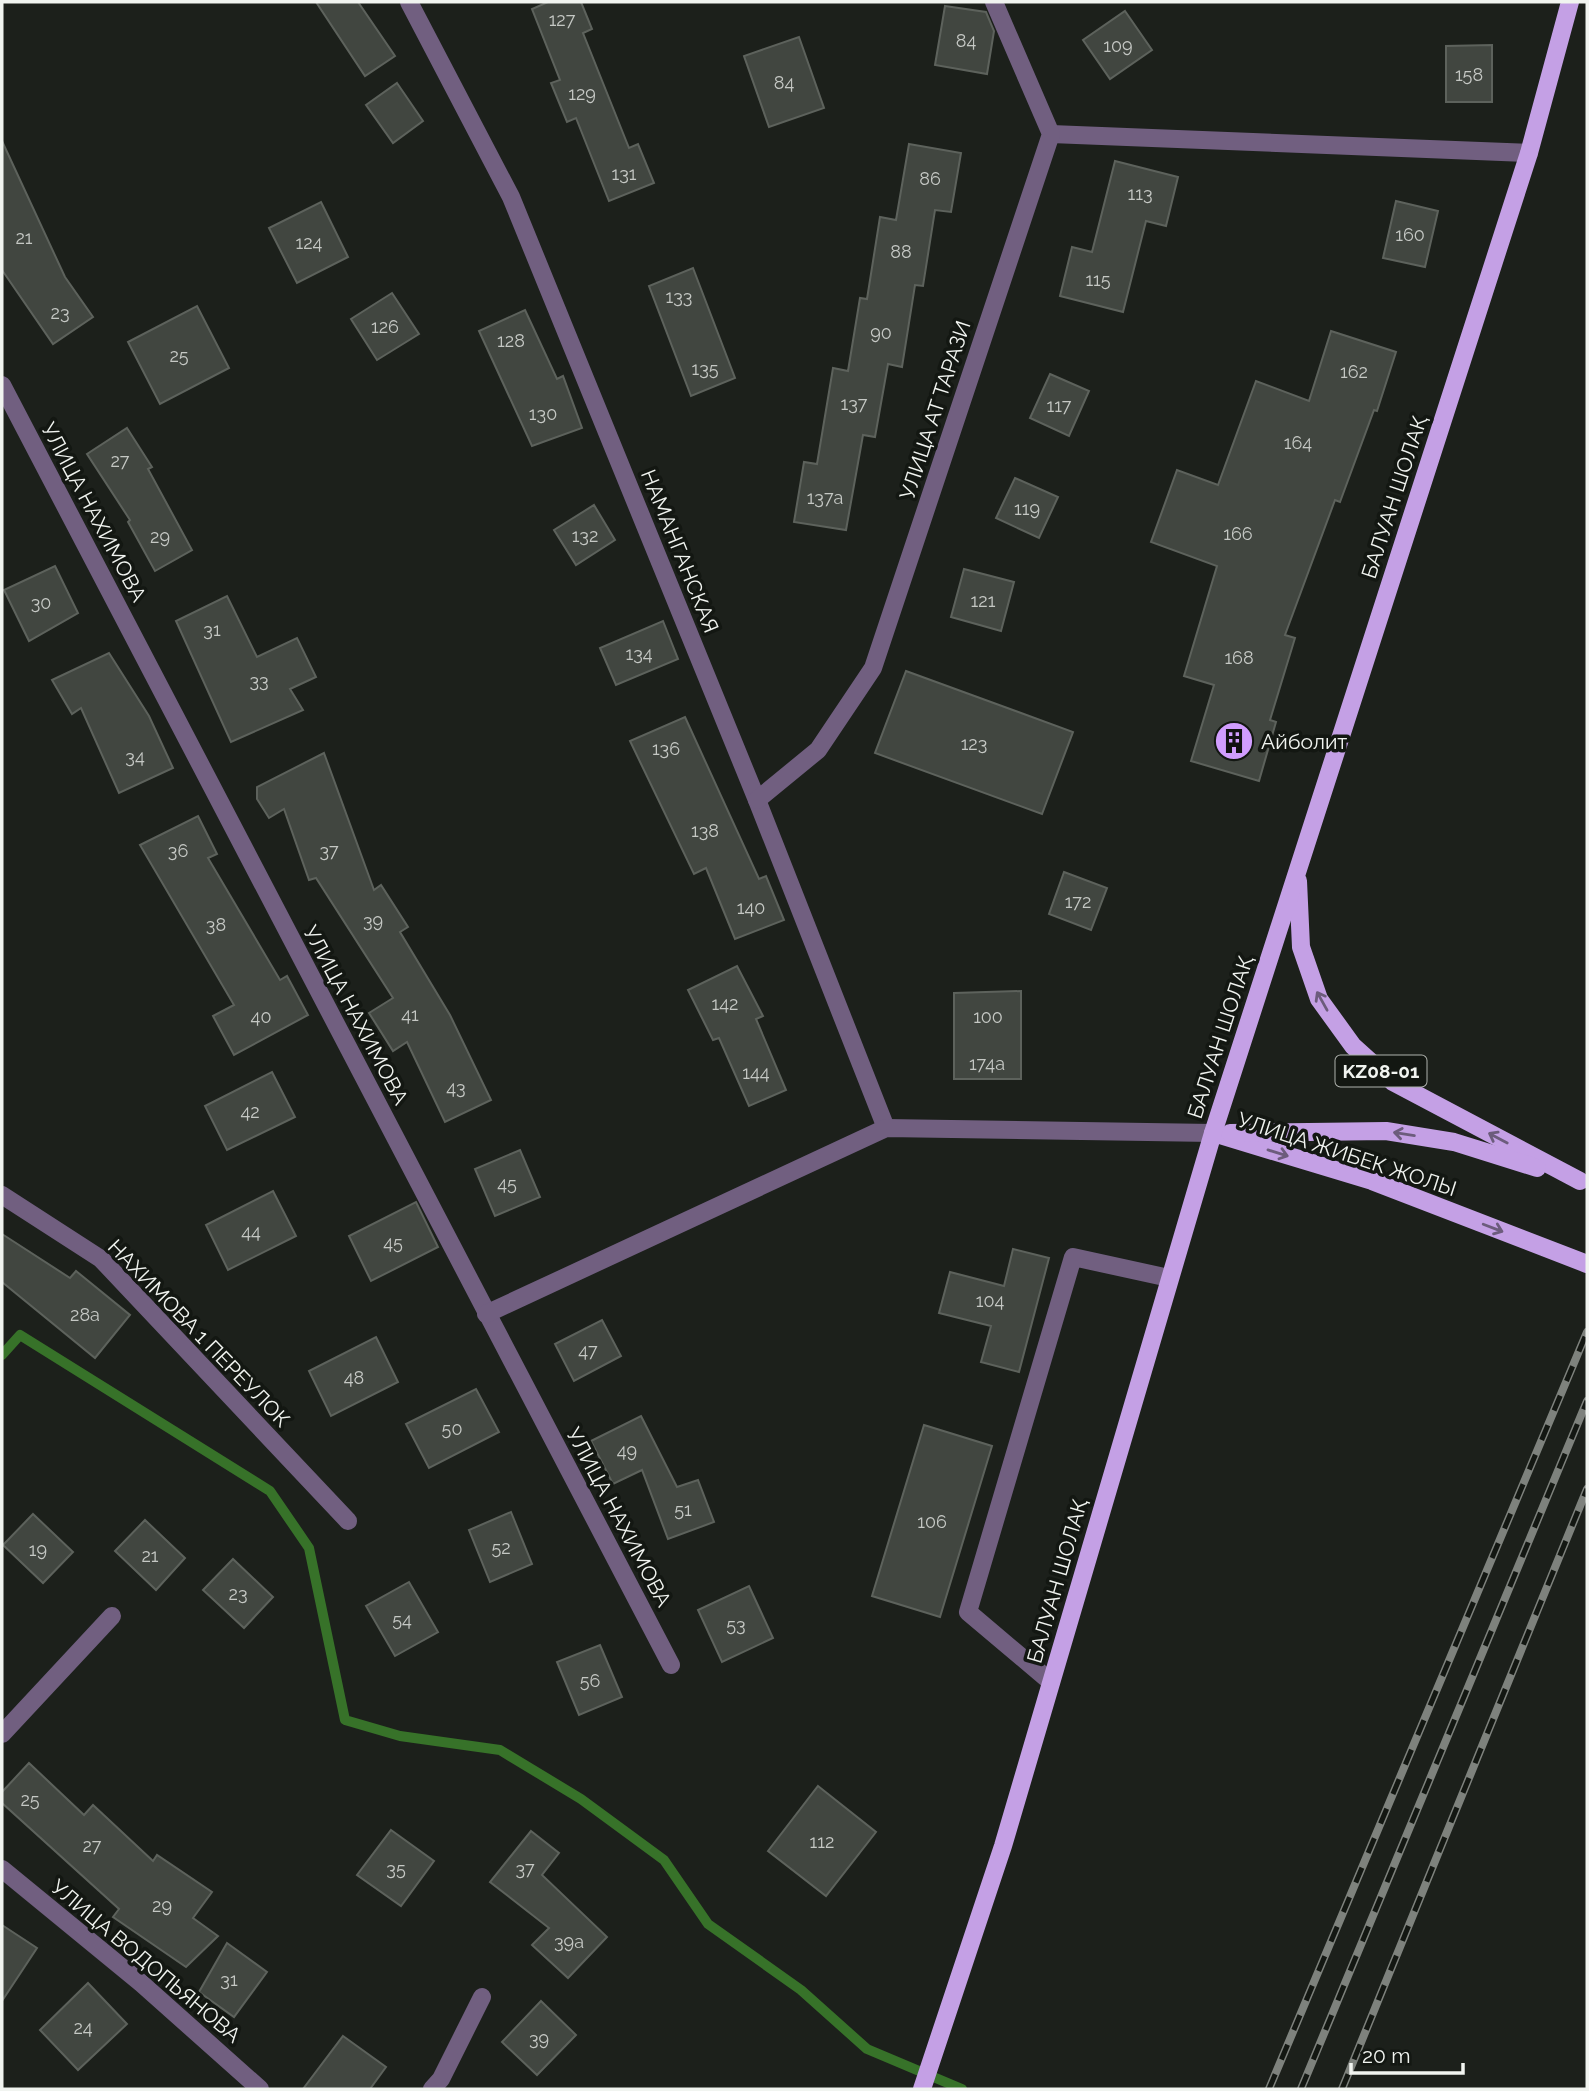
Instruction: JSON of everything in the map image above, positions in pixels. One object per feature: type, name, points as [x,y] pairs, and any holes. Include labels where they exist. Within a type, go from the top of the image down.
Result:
[{"type":"main road","name":"БАЛУАН ШОЛАҚ","points":[[922,2089],[1003,1846],[1213,1133],[1529,153],[1570,2]]},
{"type":"main road","name":"KZ08-01","points":[[1298,870],[1301,947],[1319,999],[1353,1046],[1393,1082],[1583,1183]]},
{"type":"main road","name":"УЛИЦА ЖИБЕК ЖОЛЫ","points":[[1213,1133],[1386,1132],[1454,1142],[1583,1183]]},
{"type":"main road","name":"УЛИЦА ЖИБЕК ЖОЛЫ","points":[[1213,1133],[1372,1181],[1587,1264]]},
{"type":"street","name":"НАМАНГАНСКАЯ","points":[[409,2],[511,197],[757,800],[886,1128]]},
{"type":"street","points":[[994,2],[1051,134],[1529,153]]},
{"type":"street","name":"УЛИЦА АТ ТАРАЗИ","points":[[757,800],[818,750],[873,668],[1051,134]]},
{"type":"street","name":"УЛИЦА НАХИМОВА","points":[[2,385],[671,1665]]},
{"type":"street","points":[[486,1314],[886,1128],[1213,1133]]},
{"type":"street","name":"НАХИМОВА 1 ПЕРЕУЛОК","points":[[2,1195],[102,1259],[348,1521]]},
{"type":"street","points":[[1051,1682],[968,1612],[1073,1257],[1169,1278]]},
{"type":"street","points":[[2,1734],[112,1616]]},
{"type":"street","name":"УЛИЦА ВОДОПЬЯНОВА","points":[[2,1869],[141,1983],[260,2089]]},
{"type":"street","points":[[432,2089],[441,2079],[482,1997]]},
{"type":"building","points":[[316,2],[358,2],[395,56],[365,76]]},
{"type":"building","points":[[548,2],[581,2],[592,29],[583,33],[629,148],[638,144],[654,183],[609,201],[576,118],[567,122],[551,83],[560,80],[532,9]]},
{"type":"building","points":[[945,6],[986,12],[994,31],[987,74],[935,65]]},
{"type":"building","points":[[1125,11],[1152,50],[1110,79],[1083,40]]},
{"type":"building","points":[[799,37],[824,108],[769,127],[744,56]]},
{"type":"building","points":[[1492,45],[1492,102],[1446,102],[1446,46]]},
{"type":"building","points":[[397,83],[423,121],[393,143],[366,105]]},
{"type":"building","points":[[2,141],[65,277],[93,317],[53,344],[2,270]]},
{"type":"building","points":[[909,144],[961,153],[951,212],[935,210],[923,286],[915,285],[902,367],[888,364],[875,437],[863,435],[846,530],[794,522],[804,462],[817,464],[833,368],[848,371],[860,298],[867,299],[880,217],[896,220]]},
{"type":"building","points":[[1115,161],[1178,177],[1166,226],[1146,221],[1123,312],[1060,296],[1072,247],[1092,252]]},
{"type":"building","points":[[1396,201],[1438,211],[1425,267],[1383,258]]},
{"type":"building","points":[[321,202],[348,257],[297,283],[269,228]]},
{"type":"building","points":[[693,268],[735,378],[691,396],[649,286]]},
{"type":"building","points":[[392,293],[419,334],[377,360],[351,319]]},
{"type":"building","points":[[197,306],[229,368],[160,404],[128,342]]},
{"type":"building","points":[[525,310],[557,379],[563,376],[582,428],[532,446],[479,331]]},
{"type":"building","points":[[1331,331],[1396,352],[1377,411],[1374,410],[1340,502],[1335,500],[1285,635],[1295,638],[1270,720],[1276,722],[1259,781],[1191,761],[1214,685],[1184,676],[1217,566],[1151,542],[1177,470],[1218,485],[1256,381],[1309,401]]},
{"type":"building","points":[[1050,374],[1089,391],[1069,436],[1030,418]]},
{"type":"building","points":[[127,428],[152,467],[148,469],[192,550],[155,571],[128,522],[130,520],[87,454]]},
{"type":"building","points":[[1015,478],[1058,497],[1039,538],[996,518]]},
{"type":"building","points":[[594,505],[615,540],[576,565],[554,530]]},
{"type":"building","points":[[55,566],[78,613],[29,641],[4,590]]},
{"type":"building","points":[[964,569],[1014,582],[1001,631],[951,617]]},
{"type":"building","points":[[227,596],[257,657],[297,638],[316,677],[290,689],[303,710],[231,742],[176,621]]},
{"type":"building","points":[[663,621],[678,659],[616,685],[600,648]]},
{"type":"building","points":[[109,653],[149,716],[173,768],[119,793],[81,708],[72,714],[52,680]]},
{"type":"building","points":[[906,671],[1073,732],[1042,814],[875,753]]},
{"type":"building","points":[[685,717],[759,879],[766,876],[784,920],[735,939],[706,868],[694,874],[630,741]]},
{"type":"building","points":[[324,753],[374,890],[381,885],[408,927],[400,932],[450,1015],[491,1100],[445,1122],[407,1042],[393,1051],[369,1013],[393,998],[316,878],[309,880],[284,809],[269,818],[257,799],[257,787]]},
{"type":"building","points":[[198,816],[217,854],[208,858],[280,980],[287,976],[308,1015],[234,1055],[213,1016],[234,1005],[140,845]]},
{"type":"building","points":[[1064,872],[1107,888],[1091,930],[1049,914]]},
{"type":"building","points":[[737,966],[763,1016],[756,1019],[786,1090],[749,1106],[719,1038],[713,1040],[688,990]]},
{"type":"building","points":[[1021,991],[1021,1079],[954,1079],[954,993]]},
{"type":"building","points":[[272,1072],[295,1117],[227,1150],[205,1106]]},
{"type":"building","points":[[520,1150],[540,1197],[495,1216],[475,1169]]},
{"type":"building","points":[[273,1191],[296,1236],[228,1270],[206,1225]]},
{"type":"building","points":[[416,1202],[438,1247],[371,1281],[349,1236]]},
{"type":"building","points":[[2,1234],[70,1278],[76,1271],[130,1315],[95,1358],[2,1282]]},
{"type":"building","points":[[1013,1249],[1049,1258],[1019,1372],[981,1362],[991,1326],[939,1313],[950,1272],[1004,1286]]},
{"type":"building","points":[[602,1320],[621,1356],[574,1381],[555,1344]]},
{"type":"building","points":[[376,1337],[398,1382],[331,1416],[309,1371]]},
{"type":"building","points":[[476,1389],[499,1432],[429,1468],[406,1424]]},
{"type":"building","points":[[641,1416],[677,1487],[698,1480],[714,1522],[668,1539],[642,1470],[613,1484],[591,1441]]},
{"type":"building","points":[[924,1425],[992,1446],[940,1617],[872,1596]]},
{"type":"building","points":[[511,1512],[532,1564],[490,1582],[469,1530]]},
{"type":"building","points":[[33,1514],[73,1552],[43,1583],[3,1545]]},
{"type":"building","points":[[145,1520],[185,1558],[156,1590],[115,1551]]},
{"type":"building","points":[[233,1559],[273,1597],[244,1628],[203,1590]]},
{"type":"building","points":[[409,1582],[438,1632],[395,1656],[366,1606]]},
{"type":"building","points":[[749,1586],[773,1638],[722,1662],[698,1610]]},
{"type":"building","points":[[600,1645],[622,1697],[579,1715],[557,1662]]},
{"type":"building","points":[[29,1763],[84,1815],[93,1805],[153,1861],[157,1855],[212,1892],[193,1918],[218,1936],[186,1967],[113,1917],[119,1909],[2,1803],[2,1792]]},
{"type":"building","points":[[818,1786],[876,1832],[826,1896],[768,1851]]},
{"type":"building","points":[[391,1830],[434,1861],[401,1906],[357,1875]]},
{"type":"building","points":[[531,1831],[559,1853],[542,1875],[607,1937],[568,1978],[532,1945],[549,1928],[490,1882]]},
{"type":"building","points":[[2,1925],[37,1948],[2,2001]]},
{"type":"building","points":[[227,1943],[267,1972],[234,2017],[199,1992]]},
{"type":"building","points":[[88,1983],[127,2024],[78,2070],[40,2030]]},
{"type":"building","points":[[541,2001],[576,2035],[537,2075],[502,2042]]},
{"type":"building","points":[[343,2036],[386,2067],[370,2089],[303,2089]]},
{"type":"waterway","points":[[2,1355],[20,1335],[270,1491],[309,1548],[345,1720],[400,1736],[500,1750],[581,1799],[664,1860],[708,1924],[801,1990],[867,2049],[962,2089]]},
{"type":"railway","points":[[1269,2089],[1587,1332]]},
{"type":"railway","points":[[1301,2089],[1587,1401]]},
{"type":"railway","points":[[1342,2089],[1587,1489]]},
{"type":"place","name":"Айболит","points":[[1234,741]]}]
